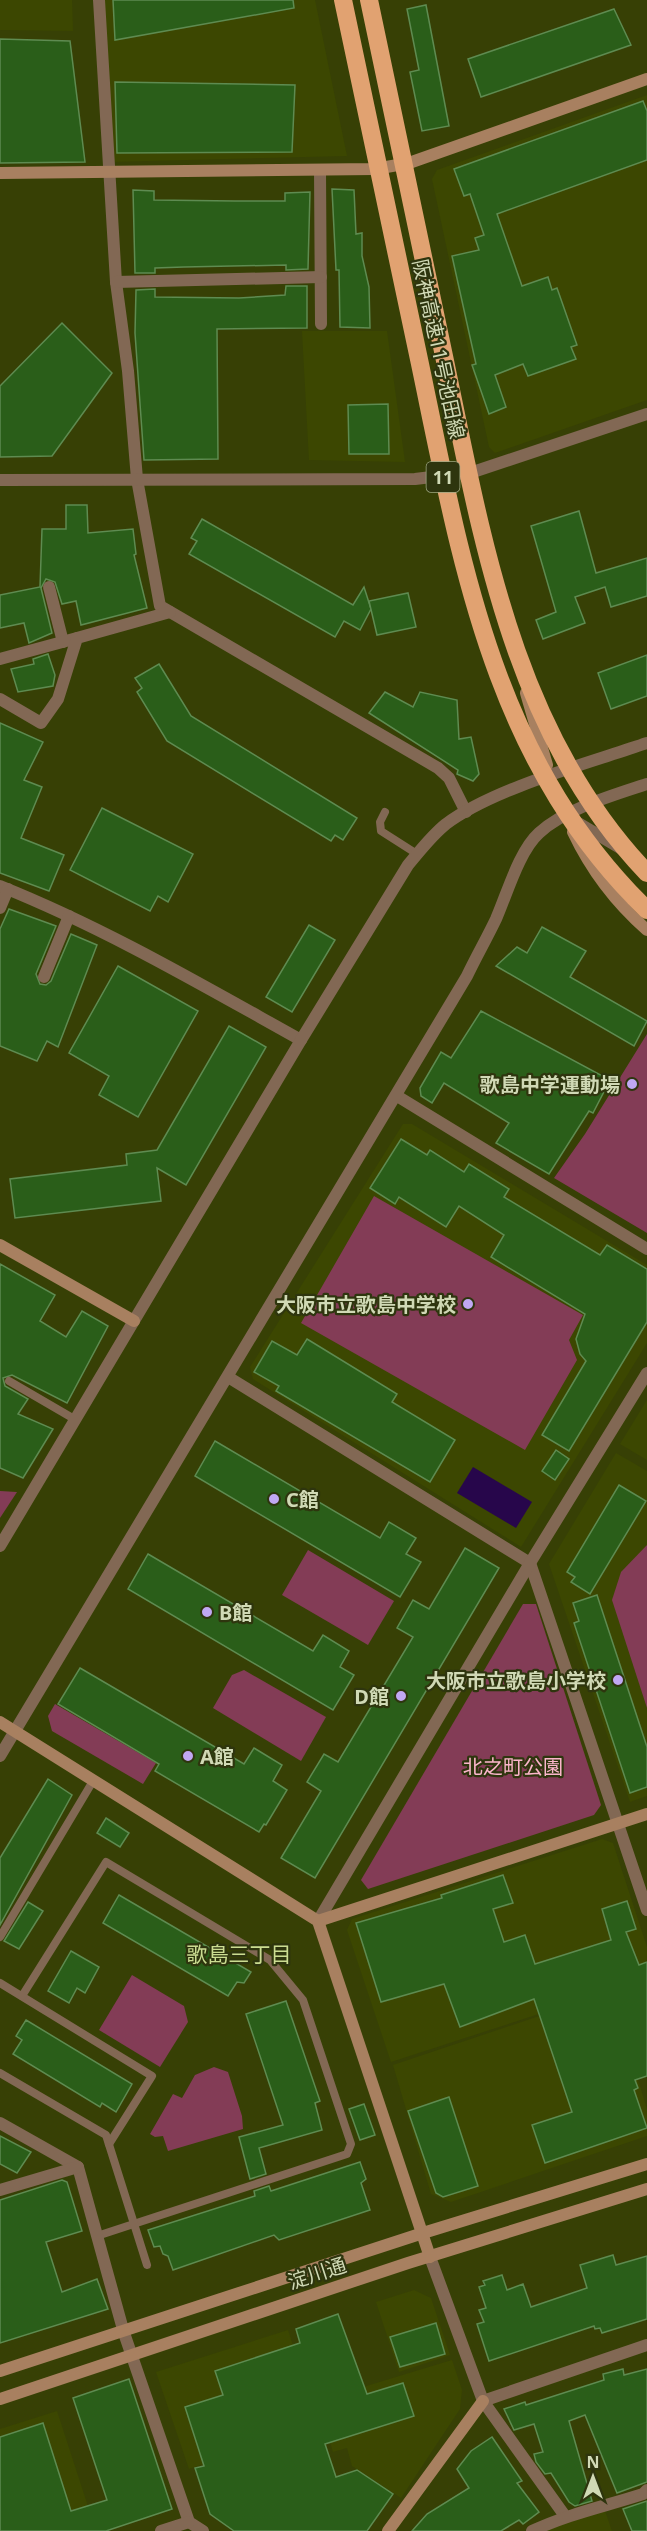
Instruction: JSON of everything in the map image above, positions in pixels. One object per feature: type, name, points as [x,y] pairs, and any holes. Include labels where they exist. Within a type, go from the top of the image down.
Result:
[{"type":"highway","name":"阪神高速11号池田線","points":[[343,0],[446,489],[473,602],[490,658],[528,750],[551,790],[603,862],[647,910]]},
{"type":"highway","name":"阪神高速11号池田線","points":[[369,0],[470,482],[515,650],[532,696],[551,737],[603,820],[647,873]]},
{"type":"street","points":[[99,0],[116,282],[128,370],[137,479],[160,606],[438,768],[449,778],[466,812]]},
{"type":"street","points":[[375,0],[473,472],[507,604],[522,680],[551,776],[566,816],[599,878],[620,905],[647,930]]},
{"type":"street","points":[[0,173],[375,169],[409,163],[647,79]]},
{"type":"street","points":[[320,170],[321,324]]},
{"type":"street","points":[[116,282],[321,277]]},
{"type":"street","points":[[0,480],[415,479],[473,472],[646,417]]},
{"type":"street","points":[[49,587],[63,642]]},
{"type":"street","points":[[0,659],[170,612]]},
{"type":"street","points":[[0,699],[41,723],[58,699],[77,638]]},
{"type":"street","points":[[0,1546],[301,1040],[417,854],[446,825],[494,798],[647,743]]},
{"type":"street","points":[[0,1756],[397,1096],[496,920],[528,847],[538,834],[566,816],[609,797],[647,784]]},
{"type":"street","points":[[566,816],[647,862]]},
{"type":"street","points":[[0,908],[4,887],[69,916],[164,964],[301,1040]]},
{"type":"street","points":[[44,977],[69,916]]},
{"type":"street","points":[[397,1096],[647,1249]]},
{"type":"street","points":[[0,1245],[135,1321]]},
{"type":"street","points":[[318,1921],[530,1563],[647,1374]]},
{"type":"street","points":[[228,1377],[530,1563],[647,1910]]},
{"type":"street","points":[[0,1722],[318,1921],[430,2256],[483,2401],[565,2516]]},
{"type":"street","points":[[318,1921],[647,1814]]},
{"type":"street","points":[[0,2123],[78,2167],[131,2355],[189,2522],[203,2531]]},
{"type":"street","points":[[0,2371],[124,2333],[423,2233],[647,2164]]},
{"type":"street","points":[[0,2190],[78,2167]]},
{"type":"street","name":"淀川通","points":[[0,2399],[430,2256],[647,2189]]},
{"type":"street","points":[[388,2531],[483,2401],[647,2345]]},
{"type":"street","points":[[532,2531],[565,2516],[646,2495]]},
{"type":"street","points":[[161,2531],[189,2522]]},
{"type":"lane","points":[[385,812],[380,822],[381,831],[417,854]]},
{"type":"lane","points":[[9,1381],[76,1420]]},
{"type":"lane","points":[[0,1936],[93,1782]]},
{"type":"lane","points":[[22,1996],[106,1862],[270,1960],[303,2000],[351,2144],[347,2154],[97,2236]]},
{"type":"lane","points":[[0,1983],[152,2076],[109,2144]]},
{"type":"lane","points":[[0,2073],[106,2135],[147,2265]]},
{"type":"shaded area","points":[[0,0],[72,0],[73,31],[0,30]]},
{"type":"shaded area","points":[[104,0],[315,0],[347,156],[110,162]]},
{"type":"shaded area","points":[[647,95],[647,400],[495,453],[489,447],[432,179],[437,170]]},
{"type":"shaded area","points":[[302,331],[387,331],[405,462],[309,460]]},
{"type":"shaded area","name":"大阪市立歌島中学校","points":[[403,1124],[412,1124],[647,1265],[647,1343],[521,1547],[253,1379],[250,1367]]},
{"type":"shaded area","points":[[647,1400],[647,1460],[620,1444]]},
{"type":"shaded area","name":"大阪市立歌島小学校","points":[[616,1453],[647,1471],[647,1796],[630,1802],[549,1564]]},
{"type":"shaded area","points":[[473,1467],[532,1502],[516,1528],[457,1493]]},
{"type":"shaded area","points":[[602,1839],[613,1843],[647,1947],[647,1979],[391,2062],[347,1930],[352,1919]]},
{"type":"shaded area","points":[[611,1992],[647,2109],[647,2136],[451,2202],[431,2194],[393,2065]]},
{"type":"shaded area","points":[[414,2290],[431,2298],[450,2355],[399,2372],[376,2302]]},
{"type":"shaded area","points":[[288,2330],[319,2425],[189,2469],[156,2372]]},
{"type":"shaded area","points":[[452,2360],[462,2390],[460,2409],[401,2498],[352,2466],[347,2448],[333,2452],[317,2401]]},
{"type":"shaded area","points":[[57,2411],[96,2531],[0,2531],[0,2429]]},
{"type":"shaded area","points":[[605,2511],[612,2531],[545,2531],[556,2526]]},
{"type":"green space","name":"歌島中学運動場","points":[[647,1034],[647,1233],[554,1178],[585,1134]]},
{"type":"green space","points":[[374,1196],[583,1315],[569,1340],[577,1360],[525,1450],[301,1323]]},
{"type":"green space","points":[[0,1491],[17,1492],[0,1518]]},
{"type":"green space","points":[[647,1545],[647,1708],[612,1600],[621,1572]]},
{"type":"green space","points":[[308,1550],[394,1601],[368,1645],[282,1595]]},
{"type":"green space","name":"北之町公園","points":[[523,1604],[536,1604],[601,1805],[594,1815],[368,1889],[361,1880]]},
{"type":"green space","points":[[244,1670],[326,1717],[301,1761],[213,1708],[232,1675]]},
{"type":"green space","points":[[55,1704],[156,1763],[143,1784],[52,1731],[48,1716]]},
{"type":"green space","points":[[132,1975],[184,2006],[188,2022],[160,2067],[99,2030]]},
{"type":"green space","points":[[214,2067],[228,2072],[242,2116],[243,2129],[168,2151],[163,2136],[155,2137],[150,2134],[173,2094],[182,2098],[195,2075]]},
{"type":"building","points":[[113,0],[293,0],[294,8],[115,40]]},
{"type":"building","points":[[426,5],[449,126],[422,131],[410,72],[419,70],[407,9]]},
{"type":"building","points":[[614,9],[631,45],[481,97],[468,59]]},
{"type":"building","points":[[0,39],[70,41],[85,162],[0,163]]},
{"type":"building","points":[[115,82],[295,85],[292,152],[117,153]]},
{"type":"building","points":[[643,101],[647,111],[647,160],[497,214],[522,286],[548,277],[552,290],[557,288],[577,345],[571,347],[576,359],[528,376],[523,364],[495,375],[506,407],[489,414],[472,365],[476,364],[452,256],[479,250],[475,238],[484,235],[470,194],[464,196],[454,169]]},
{"type":"building","points":[[332,189],[354,190],[356,234],[362,233],[362,256],[369,287],[370,328],[340,327],[339,270],[336,270]]},
{"type":"building","points":[[133,190],[154,191],[154,200],[235,201],[285,201],[285,193],[310,192],[308,269],[286,270],[286,265],[184,267],[155,268],[155,273],[135,273]]},
{"type":"building","points":[[286,286],[307,286],[307,328],[217,329],[218,459],[144,460],[135,333],[136,290],[155,289],[155,297],[239,298],[285,295]]},
{"type":"building","points":[[62,323],[112,373],[52,456],[0,457],[0,386]]},
{"type":"building","points":[[388,404],[389,454],[349,454],[348,405]]},
{"type":"building","points":[[66,505],[87,505],[88,533],[133,529],[136,554],[134,555],[147,608],[81,625],[76,601],[62,604],[55,582],[46,579],[41,588],[52,633],[29,643],[24,623],[0,628],[0,595],[40,587],[42,529],[66,529]]},
{"type":"building","points":[[579,511],[596,573],[647,558],[647,596],[611,607],[605,587],[575,597],[585,623],[543,639],[536,620],[556,612],[531,526]]},
{"type":"building","points":[[202,519],[353,605],[364,587],[371,609],[360,630],[344,621],[335,637],[189,554],[197,541],[191,538]]},
{"type":"building","points":[[408,593],[416,627],[377,635],[369,601]]},
{"type":"building","points":[[48,654],[55,675],[53,686],[18,692],[11,669],[34,664],[33,659]]},
{"type":"building","points":[[647,655],[647,696],[611,709],[598,673]]},
{"type":"building","points":[[159,664],[191,716],[357,818],[343,840],[335,835],[331,841],[167,741],[137,692],[142,688],[135,678]]},
{"type":"building","points":[[385,692],[413,707],[420,692],[457,700],[459,739],[471,737],[479,774],[473,781],[457,774],[458,770],[369,713]]},
{"type":"building","points":[[0,723],[43,742],[24,780],[42,787],[21,838],[64,855],[49,891],[0,873]]},
{"type":"building","points":[[102,808],[193,854],[168,902],[158,896],[150,911],[70,870]]},
{"type":"building","points":[[9,909],[56,926],[36,974],[40,984],[46,985],[51,981],[71,934],[97,945],[58,1047],[47,1041],[37,1061],[0,1046],[0,929]]},
{"type":"building","points":[[309,925],[335,940],[292,1012],[266,997]]},
{"type":"building","points":[[542,927],[586,951],[570,977],[647,1021],[634,1046],[496,966],[517,947],[527,953]]},
{"type":"building","points":[[118,966],[198,1011],[138,1117],[99,1095],[109,1076],[69,1053]]},
{"type":"building","points":[[481,1011],[610,1080],[593,1113],[589,1111],[549,1174],[496,1143],[509,1123],[444,1083],[432,1103],[421,1096],[420,1088],[441,1052],[451,1058]]},
{"type":"building","points":[[229,1026],[266,1047],[186,1185],[157,1168],[161,1201],[15,1218],[10,1179],[127,1165],[126,1154],[157,1150]]},
{"type":"building","points":[[401,1139],[427,1155],[430,1150],[464,1172],[469,1164],[509,1189],[504,1197],[600,1255],[607,1245],[647,1269],[647,1322],[569,1451],[542,1435],[586,1361],[580,1354],[576,1339],[585,1314],[491,1257],[504,1235],[459,1206],[446,1227],[399,1197],[395,1204],[370,1188]]},
{"type":"building","points":[[0,1264],[55,1295],[40,1321],[66,1337],[82,1311],[108,1326],[67,1403],[12,1375],[3,1378],[5,1386],[28,1399],[18,1414],[53,1429],[23,1478],[0,1468]]},
{"type":"building","points":[[307,1339],[397,1394],[392,1402],[455,1440],[430,1482],[276,1391],[279,1386],[254,1372],[272,1341],[297,1355]]},
{"type":"building","name":"C館","points":[[215,1441],[380,1538],[389,1522],[416,1538],[406,1554],[421,1562],[400,1597],[195,1476]]},
{"type":"building","points":[[556,1450],[569,1459],[555,1480],[542,1471]]},
{"type":"building","points":[[619,1485],[646,1501],[590,1594],[571,1582],[575,1577],[567,1572]]},
{"type":"building","name":"D館","points":[[465,1548],[499,1568],[315,1878],[281,1858],[321,1791],[307,1782],[324,1754],[338,1762],[413,1637],[397,1628],[413,1600],[429,1609]]},
{"type":"building","name":"B館","points":[[148,1554],[313,1651],[323,1635],[349,1651],[340,1667],[354,1675],[333,1710],[128,1589]]},
{"type":"building","points":[[597,1595],[647,1747],[647,1787],[630,1793],[574,1623],[579,1621],[573,1603]]},
{"type":"building","name":"A館","points":[[80,1668],[244,1764],[254,1748],[282,1765],[273,1781],[287,1790],[266,1825],[264,1824],[259,1832],[155,1771],[159,1764],[58,1704]]},
{"type":"building","points":[[48,1779],[72,1795],[0,1925],[0,1858]]},
{"type":"building","points":[[106,1818],[129,1833],[120,1847],[97,1833]]},
{"type":"building","points":[[503,1875],[513,1903],[493,1909],[504,1942],[525,1935],[535,1964],[611,1940],[602,1909],[627,1901],[636,1929],[626,1932],[639,1965],[647,1962],[647,2076],[635,2080],[638,2088],[634,2090],[647,2128],[545,2163],[532,2125],[572,2112],[534,1999],[460,2027],[444,1984],[381,2002],[356,1923],[442,1898],[441,1895]]},
{"type":"building","points":[[119,1895],[251,1972],[244,1983],[237,1982],[228,1996],[103,1923]]},
{"type":"building","points":[[28,1902],[43,1911],[19,1949],[4,1941]]},
{"type":"building","points":[[71,1951],[99,1967],[85,1993],[77,1988],[69,2003],[48,1991]]},
{"type":"building","points":[[286,2001],[320,2101],[315,2103],[322,2130],[259,2148],[266,2174],[250,2179],[239,2137],[283,2125],[246,2014]]},
{"type":"building","points":[[26,2020],[132,2084],[116,2112],[102,2103],[100,2107],[13,2054],[22,2040],[16,2036]]},
{"type":"building","points":[[449,2097],[478,2186],[443,2197],[436,2193],[408,2111]]},
{"type":"building","points":[[364,2104],[375,2135],[360,2140],[349,2109]]},
{"type":"building","points":[[0,2136],[31,2152],[17,2173],[0,2164]]},
{"type":"building","points":[[360,2162],[366,2179],[361,2183],[370,2210],[279,2240],[274,2235],[173,2270],[168,2256],[163,2254],[160,2246],[154,2247],[148,2230],[255,2196],[254,2191],[269,2186],[271,2191]]},
{"type":"building","points":[[62,2180],[67,2182],[82,2231],[46,2242],[62,2292],[97,2279],[108,2309],[0,2343],[0,2200]]},
{"type":"building","points":[[613,2255],[616,2265],[647,2256],[647,2319],[602,2333],[600,2328],[595,2329],[594,2326],[489,2361],[477,2324],[484,2322],[479,2310],[486,2308],[479,2287],[485,2285],[483,2281],[502,2275],[507,2290],[523,2284],[531,2307],[587,2288],[580,2265]]},
{"type":"building","points":[[338,2314],[367,2394],[403,2383],[414,2416],[325,2444],[336,2477],[357,2470],[393,2494],[367,2531],[234,2531],[210,2514],[195,2468],[204,2466],[185,2407],[223,2395],[215,2371],[300,2343],[296,2329]]},
{"type":"building","points":[[436,2323],[445,2354],[400,2367],[390,2337]]},
{"type":"building","points":[[623,2369],[624,2375],[647,2369],[647,2482],[617,2493],[585,2415],[569,2421],[592,2501],[575,2506],[569,2502],[551,2473],[545,2474],[536,2462],[534,2454],[543,2452],[534,2424],[514,2430],[504,2409],[525,2402],[526,2405],[604,2380],[603,2374]]},
{"type":"building","points":[[129,2379],[172,2509],[106,2531],[0,2531],[0,2437],[43,2423],[71,2511],[107,2500],[73,2398]]},
{"type":"building","points":[[492,2437],[522,2481],[517,2483],[539,2512],[523,2524],[519,2520],[501,2531],[412,2531],[427,2514],[469,2488],[457,2469],[471,2451]]},
{"type":"building","points":[[647,2501],[647,2531],[632,2531],[623,2509]]},
{"type":"place","name":"歌島中学運動場","points":[[632,1084]]},
{"type":"place","name":"大阪市立歌島中学校","points":[[468,1304]]},
{"type":"place","name":"C館","points":[[274,1499]]},
{"type":"place","name":"B館","points":[[207,1612]]},
{"type":"place","name":"大阪市立歌島小学校","points":[[618,1680]]},
{"type":"place","name":"D館","points":[[401,1696]]},
{"type":"place","name":"A館","points":[[188,1756]]},
{"type":"district","name":"歌島三丁目","points":[[239,1954]]}]
